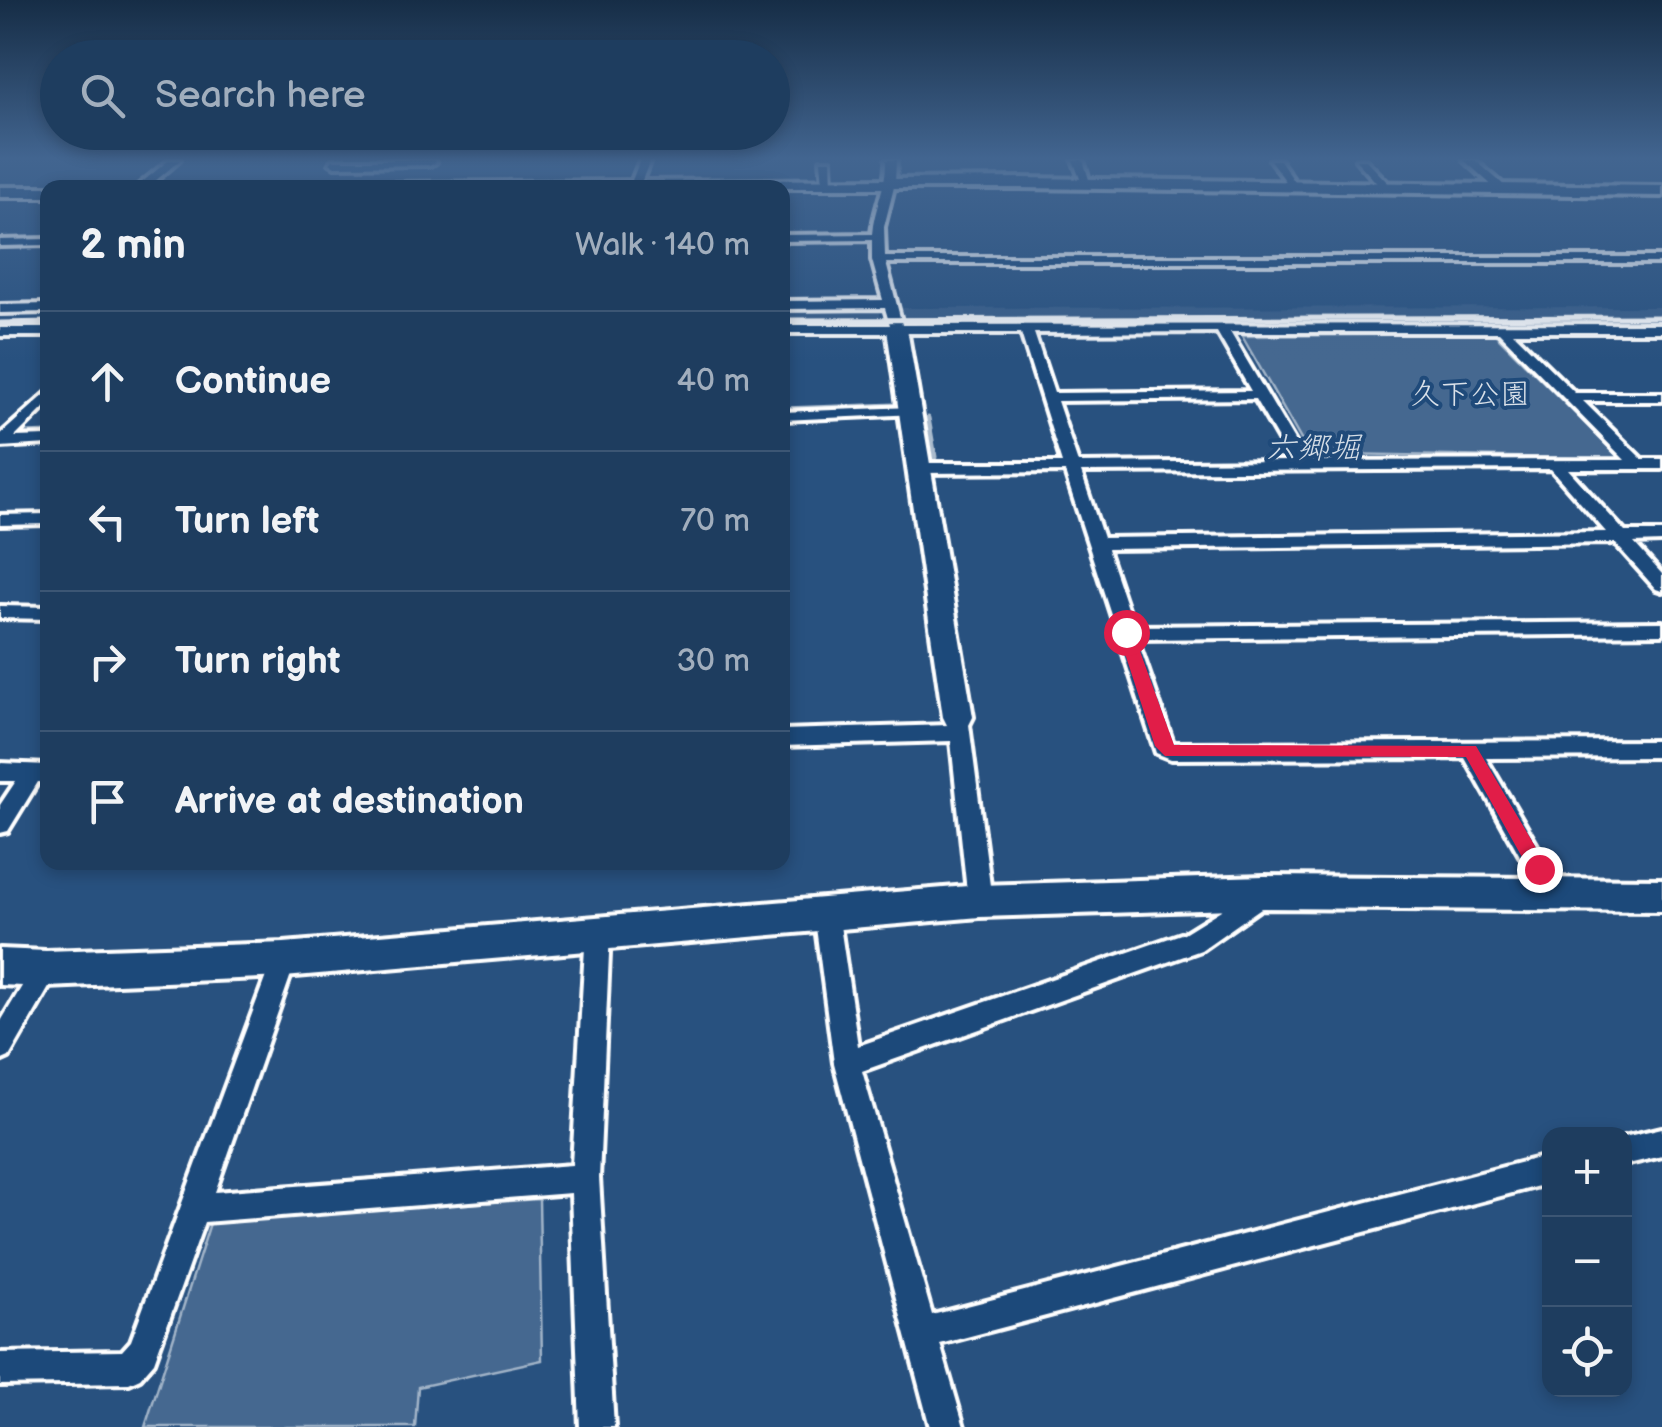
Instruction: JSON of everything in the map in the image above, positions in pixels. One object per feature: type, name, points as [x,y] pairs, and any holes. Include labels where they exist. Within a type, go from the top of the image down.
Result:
[{"type":"street","points":[[879,227],[878,260],[897,329],[912,412],[959,724],[980,901]]},
{"type":"street","points":[[790,238],[878,237]]},
{"type":"street","points":[[0,243],[40,242]]},
{"type":"street","points":[[878,260],[1662,260]]},
{"type":"street","points":[[790,304],[889,304]]},
{"type":"street","points":[[0,308],[40,308]]},
{"type":"street","points":[[1026,328],[1163,746],[1171,752],[1662,750]]},
{"type":"street","points":[[1220,328],[1300,464]]},
{"type":"street","points":[[1502,328],[1638,464]]},
{"type":"street","points":[[790,329],[1662,328]]},
{"type":"street","points":[[0,332],[40,332]]},
{"type":"street","points":[[1048,397],[1260,395]]},
{"type":"street","points":[[1571,398],[1662,396]]},
{"type":"street","points":[[0,442],[40,404]]},
{"type":"street","points":[[790,416],[912,412]]},
{"type":"street","points":[[0,442],[40,440]]},
{"type":"street","points":[[1554,464],[1662,585]]},
{"type":"street","points":[[918,468],[1662,464]]},
{"type":"street","points":[[0,520],[40,519]]},
{"type":"street","points":[[1097,544],[1662,538]]},
{"type":"street","points":[[0,612],[40,613]]},
{"type":"street","points":[[1126,632],[1662,628]]},
{"type":"street","points":[[790,737],[959,724]]},
{"type":"street","points":[[1470,750],[1554,895]]},
{"type":"street","points":[[0,772],[39,775]]},
{"type":"street","points":[[0,824],[39,775]]},
{"type":"street","points":[[846,1062],[1192,942],[1264,892]]},
{"type":"street","points":[[0,967],[46,970],[284,960],[598,930],[980,901],[1264,892],[1662,896]]},
{"type":"street","points":[[826,912],[846,1062],[947,1427]]},
{"type":"street","points":[[597,1427],[586,1178],[598,930]]},
{"type":"street","points":[[0,1369],[128,1367],[144,1352],[284,960]]},
{"type":"street","points":[[0,1048],[46,970]]},
{"type":"street","points":[[1632,1149],[1662,1142]]},
{"type":"street","points":[[921,1333],[1542,1170]]},
{"type":"street","points":[[196,1208],[586,1178]]},
{"type":"shaded area","points":[[879,307],[882,326],[790,326],[790,309]]},
{"type":"shaded area","points":[[1662,307],[1662,323],[905,326],[900,308]]},
{"type":"green space","name":"久下公園","points":[[1495,334],[1621,459],[1339,454],[1341,459],[1312,459],[1242,336]]},
{"type":"green space","points":[[539,1199],[542,1360],[418,1387],[415,1427],[145,1427],[211,1220]]},
{"type":"waterway","name":"六郷堀","points":[[790,409],[894,405]]},
{"type":"waterway","name":"六郷堀","points":[[928,418],[935,457]]},
{"type":"waterway","name":"六郷堀","points":[[0,435],[40,433]]},
{"type":"waterway","name":"六郷堀","points":[[1084,473],[1542,470]]},
{"type":"waterway","name":"六郷堀","points":[[1591,471],[1662,470]]},
{"type":"waterway","name":"六郷堀","points":[[947,473],[1053,473]]},
{"type":"railway","points":[[790,320],[1662,317]]},
{"type":"railway","points":[[0,323],[40,322]]},
{"type":"route","points":[[1126,632],[1163,746],[1171,752],[1470,750],[1539,869]]}]
